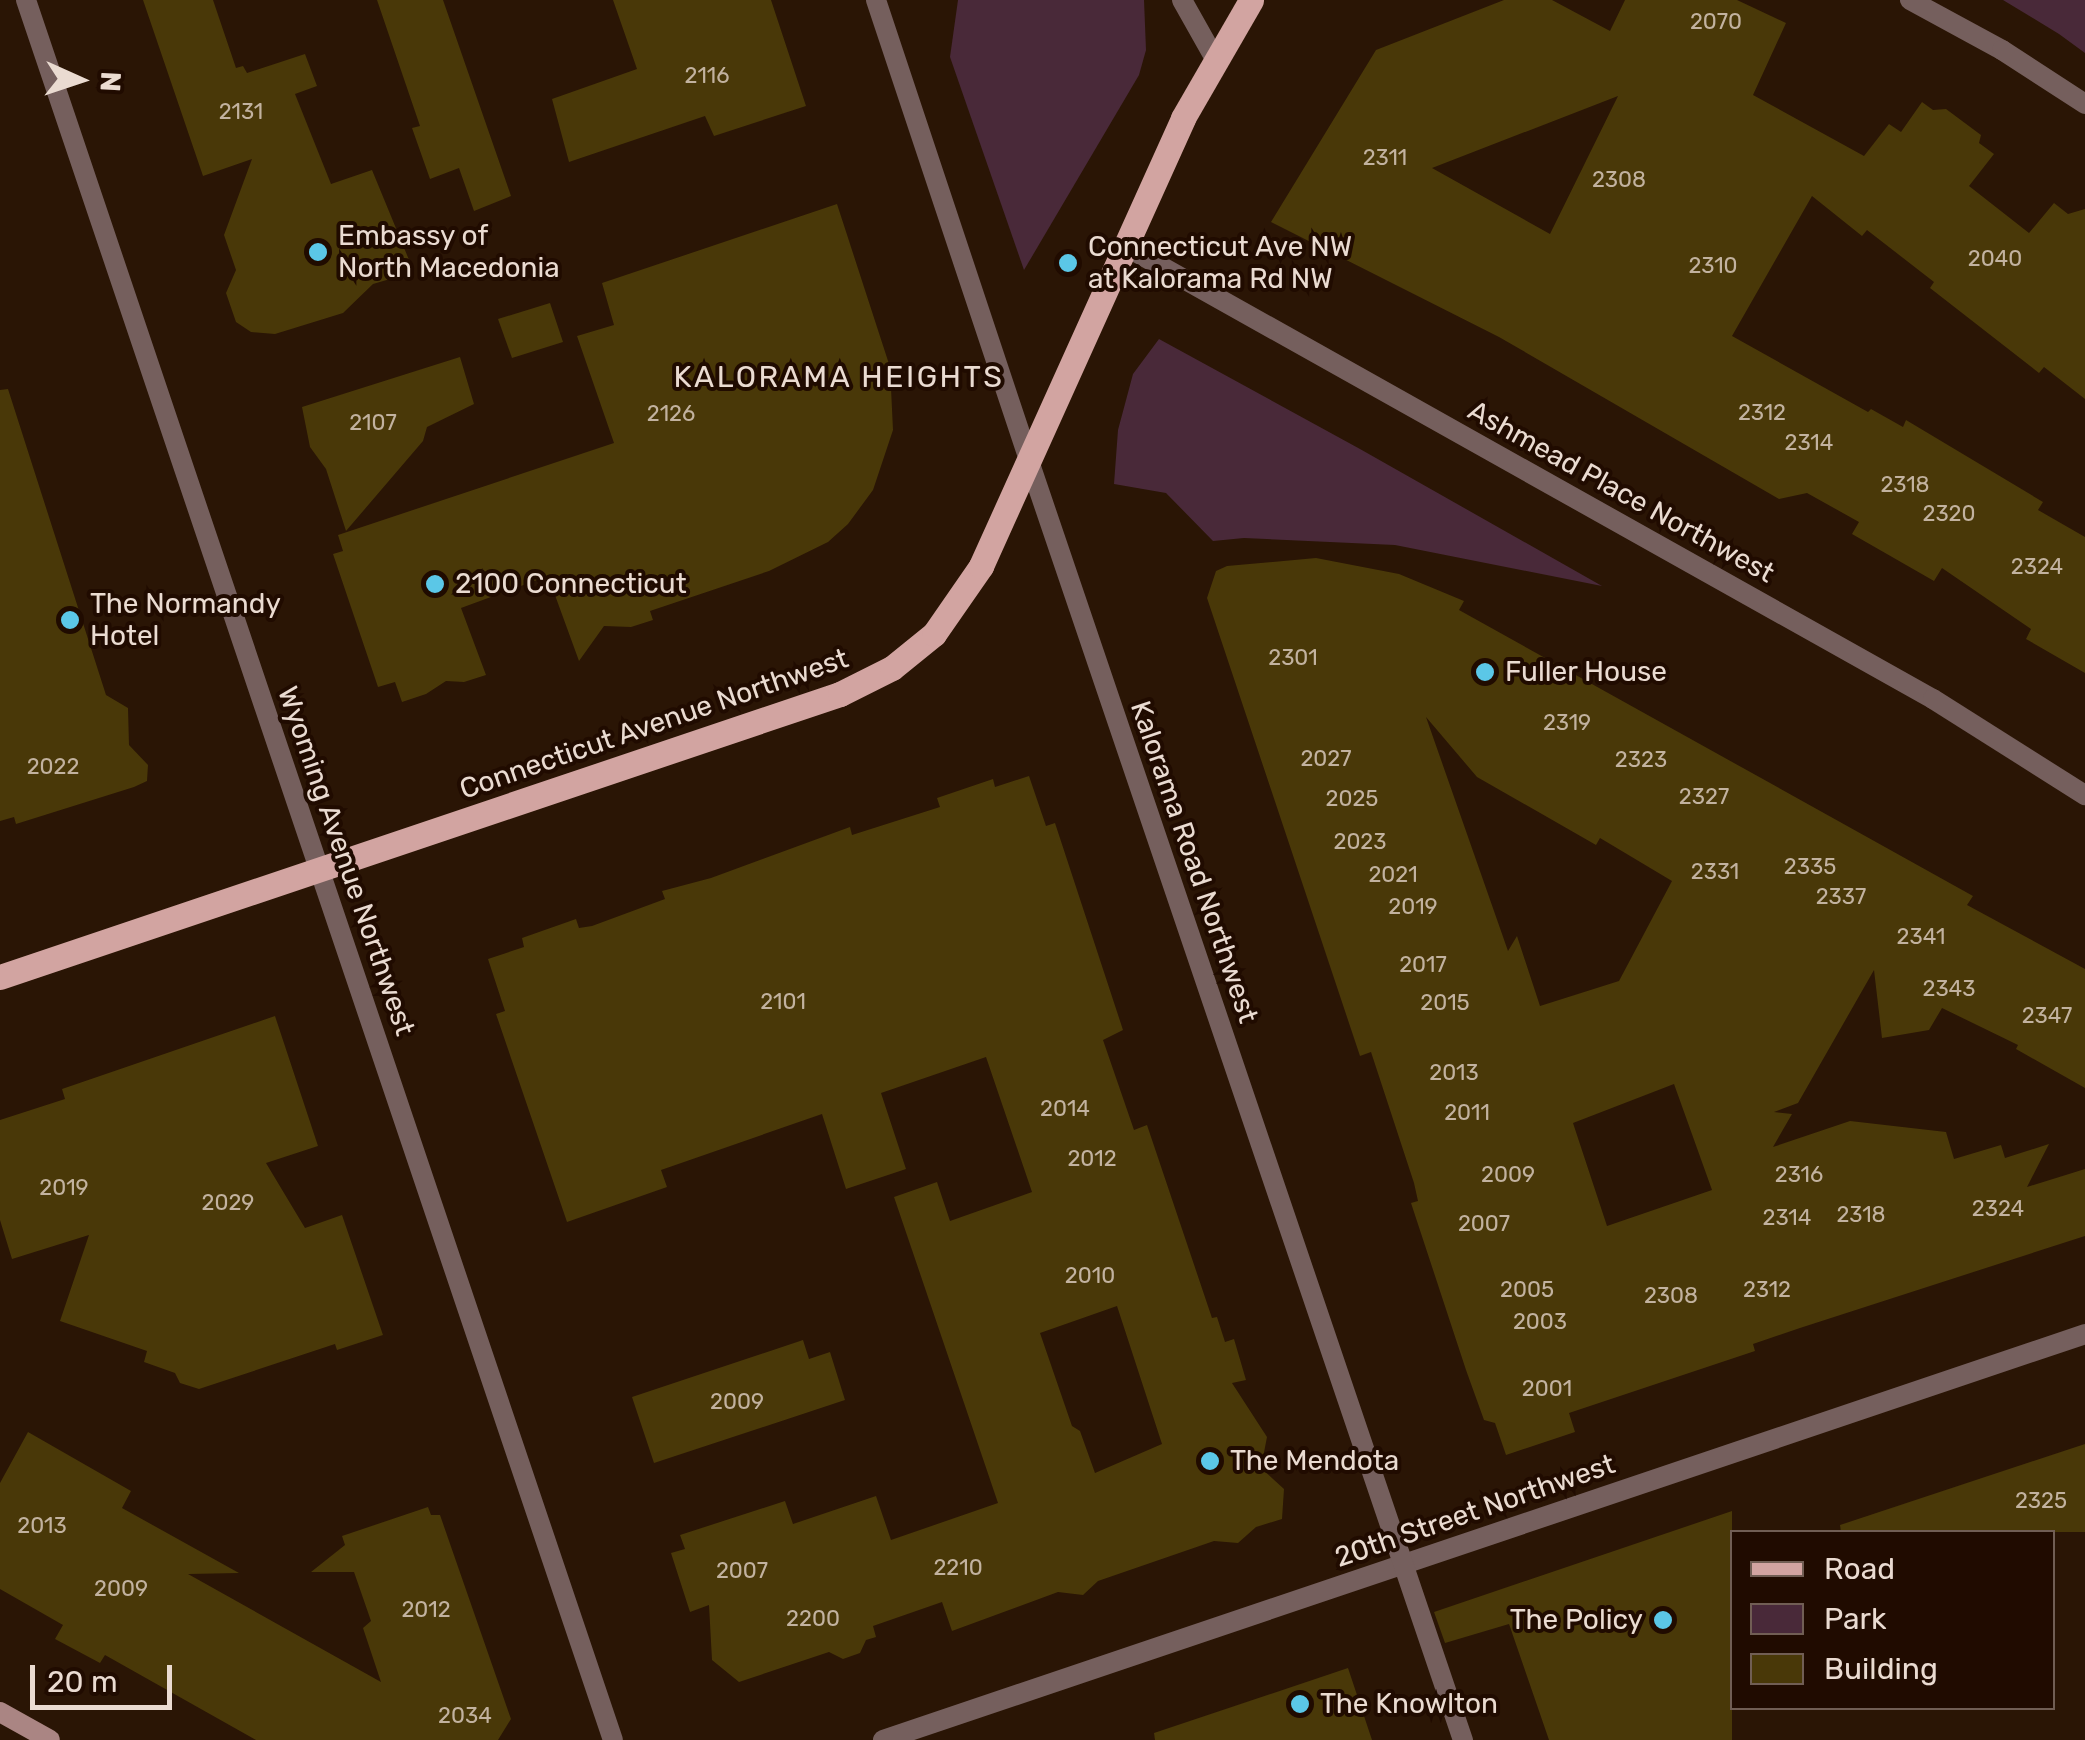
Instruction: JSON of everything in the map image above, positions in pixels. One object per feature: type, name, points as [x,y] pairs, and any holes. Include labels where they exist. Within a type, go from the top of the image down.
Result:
[{"type":"main road","name":"Connecticut Avenue Northwest","points":[[0,978],[840,694],[892,668],[934,634],[969,588],[1214,57],[1251,0]]},
{"type":"main road","points":[[0,1712],[50,1740]]},
{"type":"street","name":"Wyoming Avenue Northwest","points":[[26,0],[613,1740]]},
{"type":"street","name":"Kalorama Road Northwest","points":[[876,0],[1463,1740]]},
{"type":"street","points":[[1182,0],[1214,57]]},
{"type":"street","points":[[1910,0],[2002,50],[2085,104]]},
{"type":"street","name":"Ashmead Place Northwest","points":[[1125,246],[1933,699],[2085,796]]},
{"type":"street","name":"20th Street Northwest","points":[[883,1740],[2085,1334]]},
{"type":"green space","points":[[958,0],[1144,0],[1146,50],[1139,75],[1024,270],[950,57]]},
{"type":"green space","points":[[2003,0],[2085,0],[2085,53],[2059,34]]},
{"type":"green space","points":[[1159,339],[1602,586],[1395,545],[1244,538],[1213,541],[1166,493],[1114,484],[1118,430],[1133,374]]},
{"type":"building","points":[[143,0],[213,0],[236,68],[243,66],[247,73],[305,54],[317,86],[295,94],[331,184],[372,170],[414,272],[373,284],[343,313],[275,334],[251,332],[236,322],[226,293],[236,270],[224,235],[252,159],[203,176]]},
{"type":"building","points":[[377,0],[443,0],[511,196],[474,211],[459,168],[430,179],[412,128],[420,126]]},
{"type":"building","points":[[613,0],[771,0],[806,106],[714,136],[705,116],[569,162],[552,99],[637,69]]},
{"type":"building","points":[[1504,0],[1552,0],[1610,31],[1625,0],[1737,0],[1786,23],[1753,95],[1864,156],[1889,124],[1901,132],[1922,102],[1933,110],[1946,109],[1981,135],[1979,143],[1994,154],[1969,186],[2029,233],[2054,203],[2068,214],[2085,209],[2085,399],[2044,367],[2039,373],[1930,288],[1934,282],[1867,230],[1862,236],[1812,196],[1732,336],[1868,412],[1871,409],[1903,427],[1906,420],[2043,502],[2038,510],[2085,537],[2085,673],[2026,639],[2031,629],[1942,568],[1934,581],[1852,534],[1859,522],[1807,493],[1779,499],[1499,337],[1271,222],[1376,50]],"holes":[[[1618,96],[1550,234],[1432,168]]]},
{"type":"building","points":[[837,204],[890,367],[893,430],[873,490],[848,524],[828,542],[769,571],[650,611],[653,620],[631,627],[604,626],[579,661],[548,576],[461,608],[486,675],[464,682],[446,681],[426,694],[402,702],[395,682],[378,687],[333,554],[343,551],[338,535],[614,443],[577,336],[614,325],[602,283]]},
{"type":"building","points":[[550,303],[563,342],[512,358],[498,319]]},
{"type":"building","points":[[460,357],[474,404],[427,427],[423,441],[346,531],[326,469],[310,447],[302,407]]},
{"type":"building","points":[[8,389],[106,695],[128,708],[129,745],[148,765],[147,781],[134,787],[16,824],[14,817],[0,821],[0,390]]},
{"type":"building","points":[[1316,558],[1399,574],[1464,601],[1459,610],[1973,896],[1967,905],[2085,969],[2085,1088],[2016,1049],[2018,1045],[1942,1008],[1929,1030],[1882,1038],[1874,970],[1798,1103],[1774,1112],[1792,1114],[1773,1147],[1850,1121],[1946,1132],[1954,1159],[2001,1145],[2005,1158],[2049,1144],[2027,1187],[2085,1169],[2085,1236],[1753,1344],[1755,1351],[1569,1413],[1575,1432],[1506,1455],[1495,1423],[1484,1420],[1466,1370],[1411,1203],[1418,1201],[1414,1183],[1371,1052],[1360,1056],[1207,598],[1216,571],[1227,566]],"holes":[[[1426,717],[1477,777],[1596,845],[1600,838],[1672,881],[1619,981],[1540,1006],[1517,936],[1508,951]],[[1674,1084],[1712,1190],[1607,1226],[1573,1123]]]},
{"type":"building","points":[[1029,776],[1046,826],[1055,823],[1123,1030],[1103,1040],[1134,1130],[1147,1125],[1212,1318],[1217,1317],[1225,1342],[1234,1339],[1246,1380],[1232,1383],[1267,1437],[1261,1468],[1284,1489],[1282,1519],[1256,1527],[1238,1543],[1214,1541],[1098,1581],[1083,1595],[1058,1592],[952,1631],[942,1602],[873,1626],[876,1637],[866,1640],[860,1653],[843,1659],[829,1652],[739,1682],[712,1660],[709,1605],[690,1612],[671,1553],[685,1549],[680,1535],[785,1501],[793,1524],[876,1496],[891,1540],[998,1503],[894,1197],[937,1182],[950,1221],[1032,1192],[986,1057],[881,1093],[906,1169],[846,1189],[822,1114],[661,1170],[667,1187],[567,1222],[496,1014],[505,1011],[488,959],[524,947],[522,938],[576,919],[579,928],[592,926],[665,899],[662,891],[711,878],[850,827],[852,835],[940,807],[937,798],[993,779],[995,787]],"holes":[[[1117,1306],[1162,1444],[1095,1473],[1080,1431],[1072,1426],[1040,1333]]]},
{"type":"building","points":[[275,1016],[318,1146],[266,1163],[305,1228],[342,1215],[383,1335],[337,1350],[335,1344],[199,1389],[180,1383],[175,1373],[144,1362],[147,1351],[60,1321],[89,1235],[12,1259],[0,1220],[0,1120],[65,1099],[62,1089]]},
{"type":"building","points":[[803,1340],[809,1359],[830,1352],[845,1400],[654,1463],[632,1397]]},
{"type":"building","points":[[28,1432],[131,1491],[122,1508],[239,1573],[188,1574],[381,1682],[363,1628],[371,1621],[354,1572],[311,1572],[345,1545],[342,1536],[428,1507],[431,1515],[440,1515],[511,1719],[498,1740],[256,1740],[105,1655],[100,1663],[55,1639],[63,1625],[0,1589],[0,1483]]},
{"type":"building","points":[[2085,1444],[2085,1532],[1841,1530],[1840,1525]]},
{"type":"building","name":"The Policy","points":[[1732,1511],[1732,1740],[1549,1740],[1509,1624],[1445,1643],[1434,1612]]},
{"type":"building","name":"The Knowlton","points":[[1348,1668],[1372,1740],[1155,1740],[1154,1733]]},
{"type":"place","name":"Embassy of North Macedonia","points":[[318,252]]},
{"type":"place","name":"Connecticut Ave NW at Kalorama Rd NW","points":[[1068,263]]},
{"type":"place","name":"2100 Connecticut","points":[[435,584]]},
{"type":"place","name":"The Normandy Hotel","points":[[70,620]]},
{"type":"place","name":"Fuller House","points":[[1485,672]]},
{"type":"place","name":"The Mendota","points":[[1210,1461]]},
{"type":"place","name":"The Policy","points":[[1663,1620]]},
{"type":"place","name":"The Knowlton","points":[[1300,1704]]},
{"type":"district","name":"KALORAMA HEIGHTS","points":[[839,377]]}]
